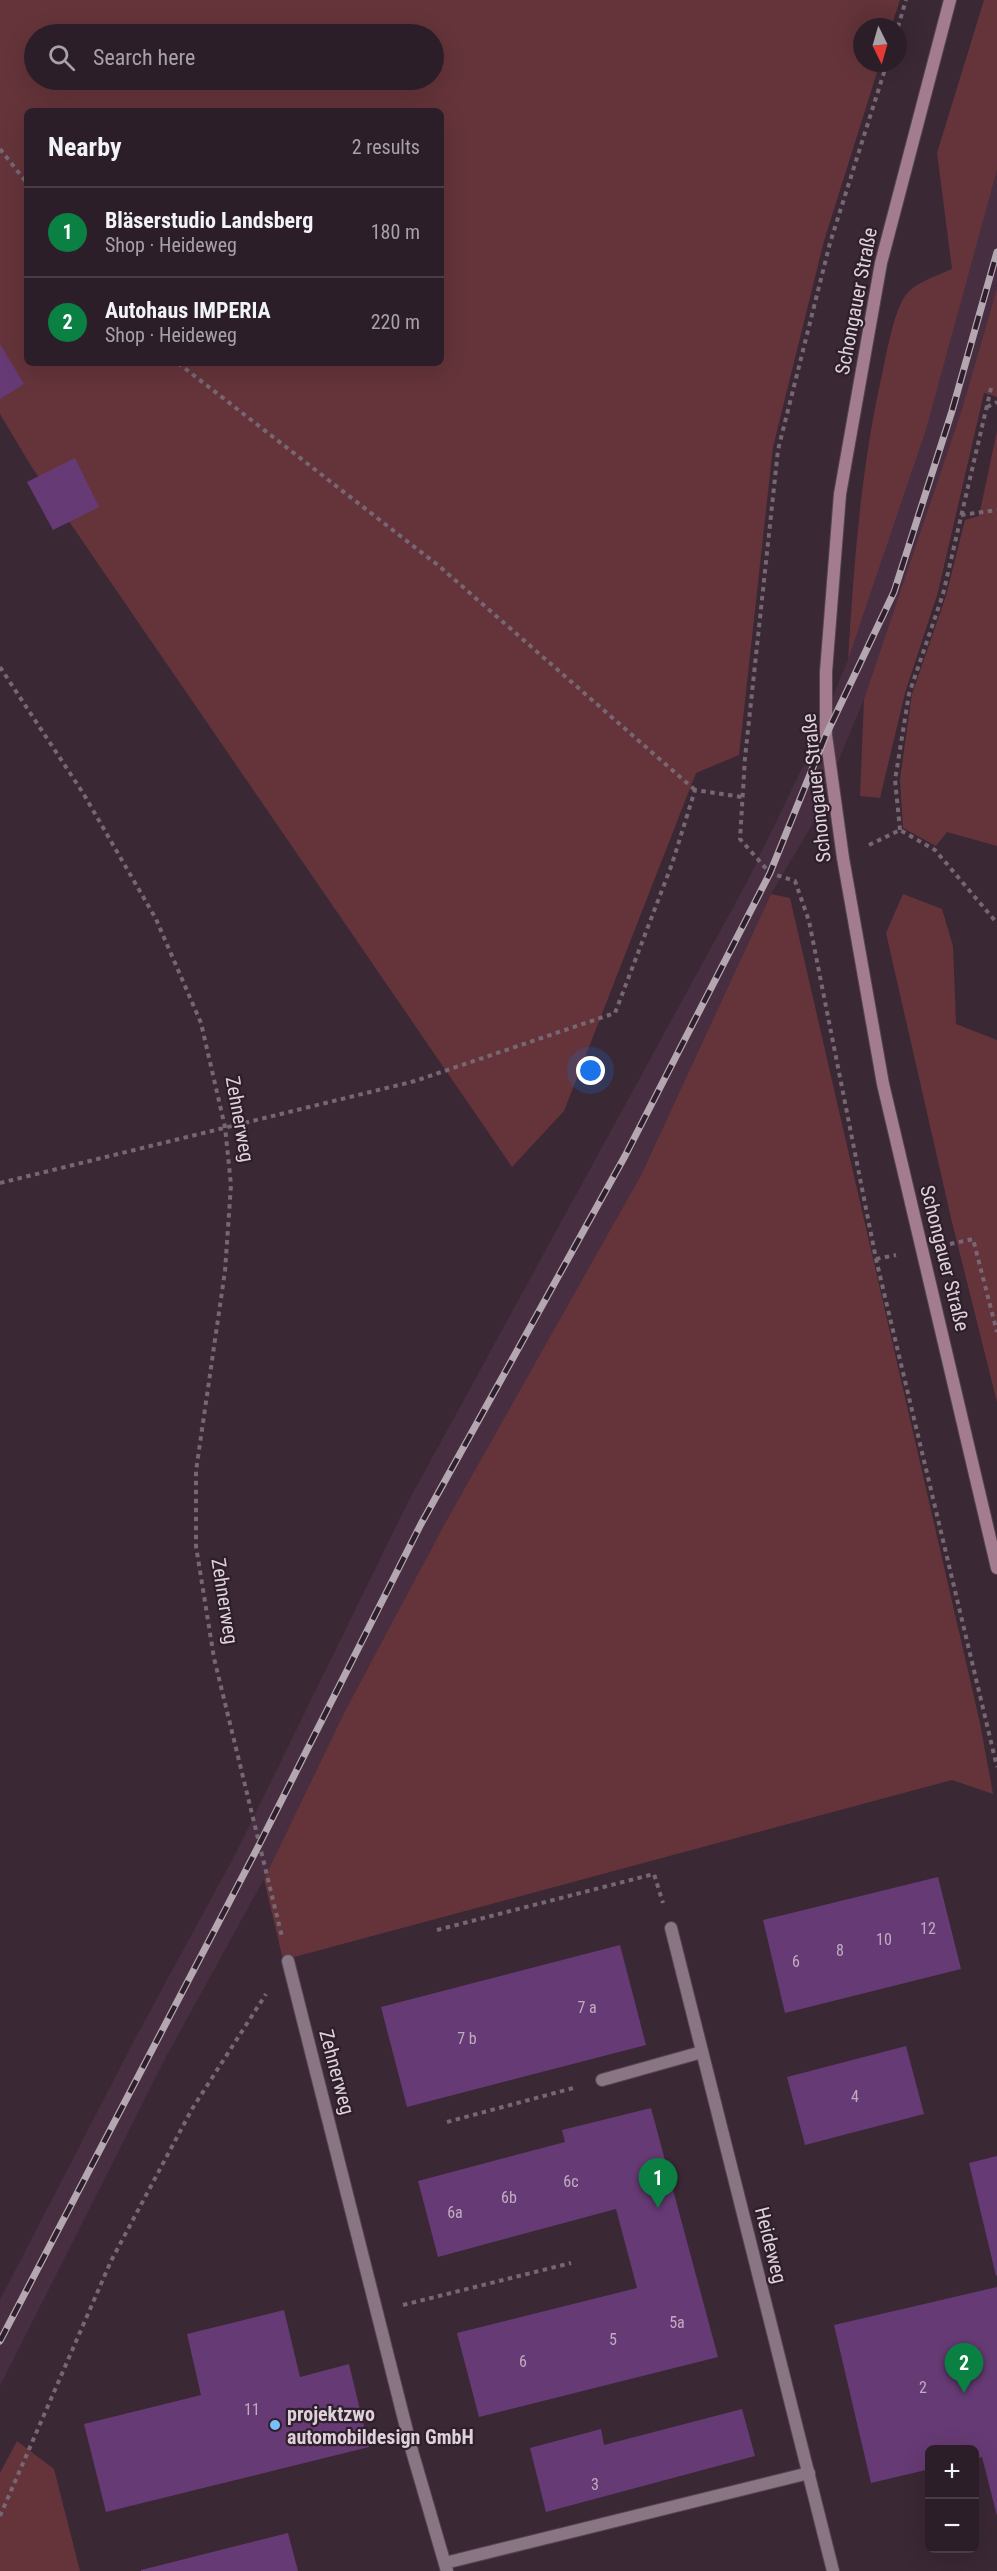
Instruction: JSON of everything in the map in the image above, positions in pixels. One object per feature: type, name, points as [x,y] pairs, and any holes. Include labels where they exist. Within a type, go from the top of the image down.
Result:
[{"type":"main road","name":"Schongauer Straße","points":[[950,0],[881,263],[840,495],[826,672],[826,735],[843,858],[883,1084],[997,1568]]},
{"type":"street","name":"Heideweg","points":[[671,1928],[833,2571]]},
{"type":"street","name":"Zehnerweg","points":[[288,1961],[379,2311],[412,2451],[446,2567]]},
{"type":"street","points":[[602,2080],[702,2052]]},
{"type":"street","points":[[446,2567],[809,2473]]},
{"type":"path","points":[[901,18],[906,0]]},
{"type":"path","points":[[884,72],[830,243],[778,450],[742,797],[740,839],[771,873],[795,881],[809,921],[876,1259],[997,1766]]},
{"type":"path","points":[[0,149],[24,179]]},
{"type":"path","points":[[182,366],[439,566],[694,790],[742,797]]},
{"type":"path","points":[[900,830],[896,780],[909,694],[943,594],[992,384]]},
{"type":"path","points":[[986,408],[997,402]]},
{"type":"path","points":[[961,515],[997,510]]},
{"type":"path","name":"Zehnerweg","points":[[0,667],[83,793],[156,919],[201,1023],[225,1127],[231,1185],[226,1260],[196,1472],[196,1546],[214,1658],[288,1961]]},
{"type":"path","points":[[0,1183],[415,1081],[615,1013],[672,864],[694,790]]},
{"type":"path","points":[[843,858],[900,830]]},
{"type":"path","points":[[900,830],[935,850],[997,923]]},
{"type":"path","points":[[437,1930],[654,1874],[671,1928]]},
{"type":"path","points":[[0,2516],[111,2261],[192,2109],[288,1961]]},
{"type":"path","points":[[447,2122],[602,2080]]},
{"type":"path","points":[[379,2311],[571,2263]]},
{"type":"shaded area","points":[[0,0],[900,0],[894,18],[853,18],[853,72],[877,72],[824,241],[773,447],[739,755],[696,773],[564,1111],[512,1167],[31,466],[0,414]]},
{"type":"shaded area","points":[[984,0],[997,0],[997,170],[926,430],[848,660],[860,514],[875,406],[891,332],[901,303],[914,287],[952,269],[937,153]]},
{"type":"shaded area","points":[[997,170],[997,288],[962,409],[864,699],[812,825],[771,894],[641,1175],[444,1525],[345,1711],[264,1879],[167,2055],[0,2386],[0,2300],[136,2037],[236,1853],[408,1502],[747,882],[806,760],[848,660],[926,430]]},
{"type":"shaded area","points":[[997,288],[997,397],[984,393],[938,592],[905,693],[880,798],[860,796],[864,699],[962,409]]},
{"type":"shaded area","points":[[997,431],[997,846],[947,832],[936,846],[903,828],[900,779],[912,694],[946,596],[965,520],[979,516]]},
{"type":"shaded area","points":[[771,894],[790,898],[980,1723],[993,1794],[952,1780],[283,1960],[264,1879],[345,1711],[444,1525],[641,1175]]},
{"type":"shaded area","points":[[903,894],[942,909],[953,946],[956,1024],[997,1040],[997,1402],[951,1218],[886,933]]},
{"type":"shaded area","points":[[17,2441],[54,2469],[80,2571],[0,2571],[0,2473]]},
{"type":"building","points":[[0,344],[24,384],[0,399]]},
{"type":"building","points":[[75,458],[99,507],[53,530],[27,482]]},
{"type":"building","points":[[938,1877],[961,1969],[785,2013],[763,1920]]},
{"type":"building","points":[[620,1945],[646,2045],[407,2107],[381,2007]]},
{"type":"building","points":[[906,2046],[924,2114],[805,2145],[787,2077]]},
{"type":"building","points":[[651,2108],[718,2357],[479,2417],[457,2333],[637,2288],[616,2209],[438,2257],[418,2181],[565,2142],[562,2130]]},
{"type":"building","points":[[997,2156],[997,2275],[996,2276],[969,2163]]},
{"type":"building","points":[[997,2287],[997,2516],[982,2457],[979,2458],[979,2445],[925,2445],[925,2470],[871,2483],[834,2325]]},
{"type":"building","points":[[284,2310],[300,2377],[349,2364],[369,2447],[106,2512],[84,2424],[201,2395],[187,2334]]},
{"type":"building","points":[[742,2409],[755,2456],[546,2512],[530,2448],[601,2429],[604,2445]]},
{"type":"building","points":[[288,2533],[298,2571],[141,2571],[141,2570]]},
{"type":"railway","points":[[0,2341],[259,1845],[421,1524],[625,1156],[770,873],[826,735],[894,592],[952,411],[997,252]]},
{"type":"place","name":"Bläserstudio Landsberg","points":[[658,2208]]},
{"type":"place","name":"Autohaus IMPERIA","points":[[964,2393]]},
{"type":"place","name":"projektzwo automobildesign GmbH","points":[[275,2425]]}]
